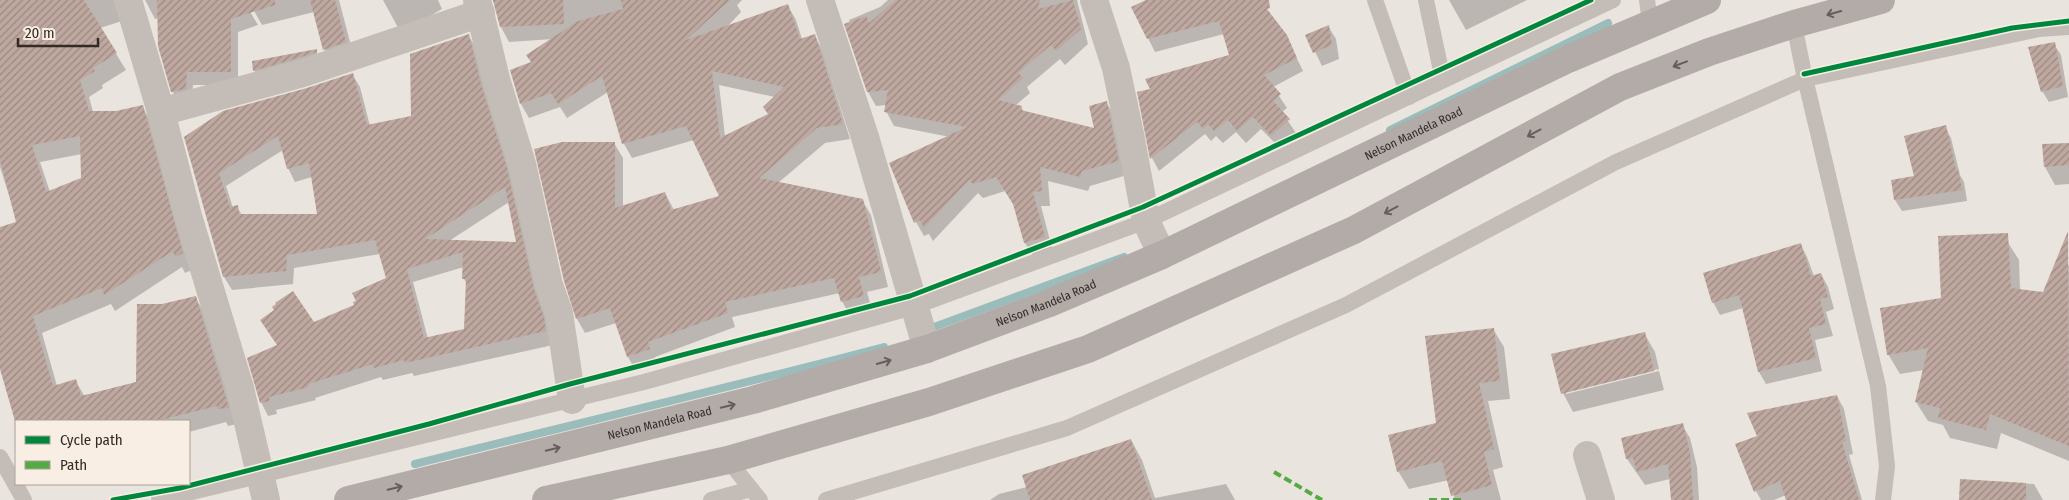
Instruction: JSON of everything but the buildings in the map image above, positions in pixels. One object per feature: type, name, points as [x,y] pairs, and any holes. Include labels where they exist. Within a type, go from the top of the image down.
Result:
[{"type":"main road","name":"Nelson Mandela Road","points":[[348,500],[752,400],[927,349],[1047,304],[1162,254],[1568,59],[1648,11],[1707,0]]},
{"type":"main road","points":[[546,500],[728,460],[929,402],[1088,349],[1354,230],[1620,87],[1709,52],[1794,24],[1881,0]]},
{"type":"street","points":[[128,0],[161,112],[188,216],[240,388],[264,488]]},
{"type":"street","points":[[820,0],[865,137],[913,307],[927,349]]},
{"type":"street","points":[[1094,0],[1116,68],[1146,221],[1162,254]]},
{"type":"street","points":[[161,112],[303,73],[479,7],[496,79],[522,164],[549,285],[559,313],[572,400]]},
{"type":"street","points":[[1587,455],[1601,500]]},
{"type":"lane","points":[[1375,0],[1409,97]]},
{"type":"lane","points":[[1426,0],[1443,80]]},
{"type":"lane","points":[[160,500],[264,488],[572,400],[654,380],[913,307],[1146,221],[1613,0]]},
{"type":"lane","points":[[1794,24],[1805,79],[1878,386],[1887,466],[1883,500]]},
{"type":"lane","points":[[826,500],[1067,428],[1346,305],[1616,162],[1805,79],[2039,29],[2069,27]]},
{"type":"lane","points":[[0,457],[15,484]]},
{"type":"lane","points":[[728,460],[755,494]]},
{"type":"lane","points":[[16,485],[24,500]]},
{"type":"lane","points":[[711,500],[755,494]]},
{"type":"waterway","points":[[1390,130],[1608,23]]},
{"type":"waterway","points":[[926,330],[1124,257]]},
{"type":"waterway","points":[[415,464],[884,347]]},
{"type":"marked path","points":[[1274,472],[1322,500]]},
{"type":"marked path","points":[[1429,500],[1464,500]]},
{"type":"cycle path","points":[[113,500],[180,488],[910,296],[1143,207],[1591,0]]},
{"type":"cycle path","points":[[1804,74],[2012,28],[2069,21]]}]
